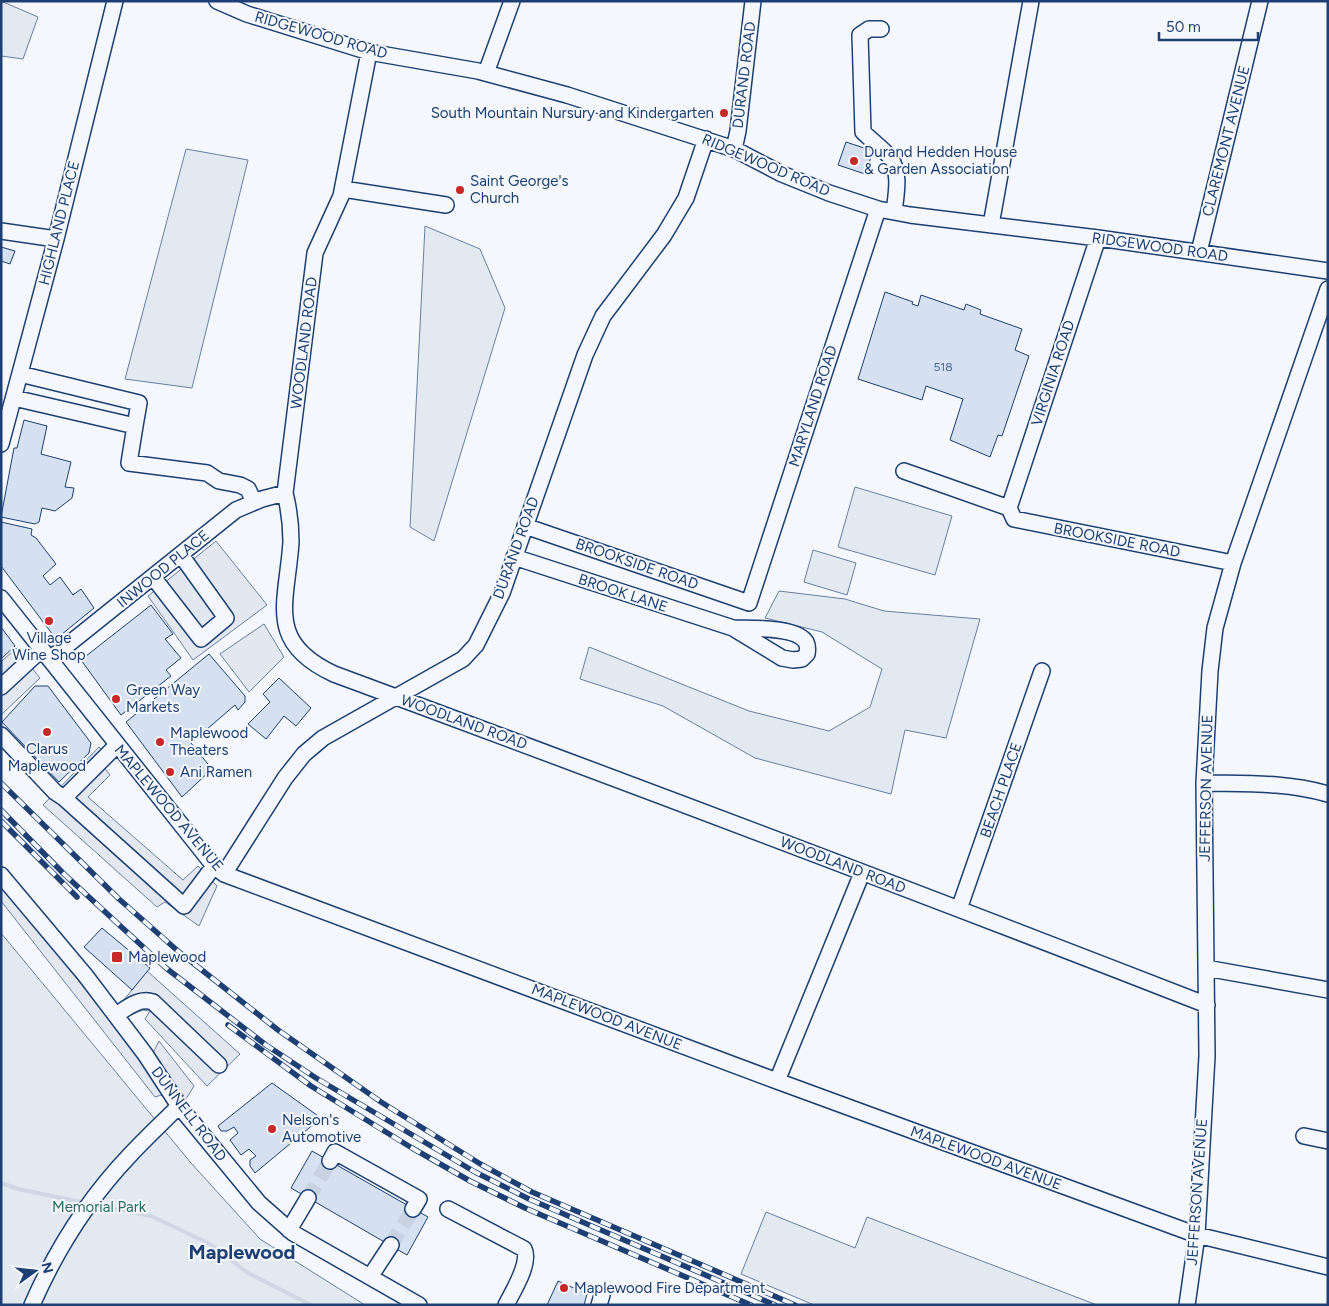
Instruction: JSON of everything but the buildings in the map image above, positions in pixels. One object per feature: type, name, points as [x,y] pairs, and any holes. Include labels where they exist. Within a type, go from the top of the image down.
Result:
[{"type":"street","name":"HIGHLAND PLACE","points":[[1,444],[56,239],[115,1]]},
{"type":"street","name":"RIDGEWOOD ROAD","points":[[217,1],[248,14],[369,52],[486,73],[567,95],[706,138],[734,149],[782,174],[829,193],[894,212],[1098,238],[1328,271]]},
{"type":"street","points":[[486,73],[512,1]]},
{"type":"street","name":"DURAND ROAD","points":[[734,149],[738,131],[753,1]]},
{"type":"street","points":[[991,224],[1030,1]]},
{"type":"street","name":"CLAREMONT AVENUE","points":[[1199,252],[1260,1]]},
{"type":"street","points":[[881,29],[870,29],[860,35],[863,132],[889,157],[896,170],[898,182],[894,212]]},
{"type":"street","name":"WOODLAND ROAD","points":[[369,52],[343,189],[315,253],[285,493],[291,528],[284,604],[287,628],[299,652],[318,667],[959,909],[1206,1005]]},
{"type":"street","name":"DURAND ROAD","points":[[64,798],[184,906],[219,870],[304,754],[323,738],[463,659],[476,645],[502,593],[584,355],[603,316],[664,235],[686,198],[706,138]]},
{"type":"street","points":[[343,189],[446,205]]},
{"type":"street","name":"MARYLAND ROAD","points":[[749,603],[878,208]]},
{"type":"street","points":[[1,231],[56,239]]},
{"type":"street","name":"VIRGINIA ROAD","points":[[1009,508],[1098,238]]},
{"type":"street","name":"JEFFERSON AVENUE","points":[[1187,1305],[1197,1235],[1207,1056],[1204,783],[1212,654],[1216,628],[1233,563],[1328,289]]},
{"type":"street","points":[[20,374],[139,404],[129,463],[207,473],[219,481],[240,485],[248,489],[254,502]]},
{"type":"street","points":[[14,398],[135,426]]},
{"type":"street","points":[[904,471],[1009,508]]},
{"type":"street","name":"INWOOD PLACE","points":[[1,687],[153,577],[236,510],[254,502],[285,493]]},
{"type":"street","name":"BROOKSIDE ROAD","points":[[1009,508],[1014,519],[1233,563]]},
{"type":"street","name":"BROOKSIDE ROAD","points":[[525,526],[749,603]]},
{"type":"street","points":[[153,577],[202,639],[226,618],[181,555]]},
{"type":"street","name":"BROOK LANE","points":[[514,558],[733,628]]},
{"type":"street","name":"MAPLEWOOD AVENUE","points":[[1,598],[219,870],[777,1081],[1197,1235],[1328,1267]]},
{"type":"street","name":"BEACH PLACE","points":[[959,909],[1042,671]]},
{"type":"street","points":[[1,736],[55,792],[64,798],[117,745]]},
{"type":"street","points":[[1204,783],[1277,784],[1303,787],[1328,794]]},
{"type":"street","points":[[777,1081],[862,873]]},
{"type":"street","name":"DUNNELL ROAD","points":[[1,875],[85,975],[145,1054],[179,1106],[259,1203],[289,1230],[419,1305]]},
{"type":"street","points":[[1206,968],[1328,990]]},
{"type":"street","points":[[116,1015],[139,1001],[153,1002],[219,1065]]},
{"type":"street","points":[[32,1305],[54,1259],[84,1211],[130,1154],[179,1106]]},
{"type":"street","points":[[1304,1136],[1328,1141]]},
{"type":"street","points":[[330,1161],[335,1152],[419,1199],[413,1208]]},
{"type":"street","points":[[289,1230],[308,1198]]},
{"type":"street","points":[[448,1209],[524,1249],[527,1254],[526,1262],[506,1305]]},
{"type":"street","points":[[370,1277],[390,1245]]},
{"type":"green space","points":[[1,1],[38,17],[23,59],[1,56]]},
{"type":"green space","points":[[186,149],[248,160],[192,388],[125,379]]},
{"type":"green space","points":[[425,226],[480,249],[505,308],[434,541],[410,527]]},
{"type":"green space","points":[[855,487],[952,516],[935,575],[838,547]]},
{"type":"green space","points":[[813,550],[856,563],[847,595],[804,582]]},
{"type":"green space","points":[[779,591],[845,599],[884,611],[980,619],[946,738],[905,730],[891,794],[755,758],[663,706],[580,679],[589,647],[749,711],[829,731],[870,707],[882,669],[822,632],[765,618]]},
{"type":"green space","name":"Memorial Park","points":[[1,933],[191,1163],[260,1239],[365,1305],[1,1305]]},
{"type":"green space","points":[[766,1212],[855,1248],[867,1217],[1097,1305],[814,1305],[741,1274]]},
{"type":"shaded area","points":[[216,541],[267,605],[193,660],[148,596]]},
{"type":"shaded area","points":[[264,624],[284,657],[249,692],[220,654]]},
{"type":"shaded area","points":[[16,648],[40,678],[1,715],[1,662]]},
{"type":"shaded area","points":[[99,747],[110,759],[103,766],[110,775],[88,797],[183,880],[198,866],[217,886],[199,926],[165,902],[157,907],[43,805]]},
{"type":"shaded area","points":[[1,883],[168,1093],[155,1097],[1,901]]},
{"type":"shaded area","points":[[147,971],[240,1054],[207,1086],[145,1019],[150,1011],[143,1010],[131,1015],[124,1000]]},
{"type":"shaded area","points":[[159,1041],[194,1086],[186,1099],[153,1053]]},
{"type":"waterway","points":[[1,1183],[18,1189],[86,1203]]},
{"type":"waterway","points":[[93,1204],[151,1216],[210,1244],[248,1273],[311,1305]]},
{"type":"tunnel","points":[[308,1198],[330,1161]]},
{"type":"tunnel","points":[[391,1245],[413,1209]]},
{"type":"railway","points":[[1,783],[119,899],[179,952],[278,1030],[381,1102],[482,1165],[532,1192],[795,1305]]},
{"type":"railway","points":[[1,810],[64,874],[166,968],[266,1045],[316,1078],[475,1172],[529,1199],[775,1305]]},
{"type":"railway","points":[[1,821],[77,897]]},
{"type":"railway","points":[[228,1025],[311,1086],[470,1181],[525,1208],[751,1305]]},
{"type":"place","name":"South Mountain Nursury and Kindergarten","points":[[724,113]]},
{"type":"place","name":"Durand Hedden House & Garden Association","points":[[854,161]]},
{"type":"place","name":"Saint George's Church","points":[[460,190]]},
{"type":"place","name":"Village Wine Shop","points":[[49,621]]},
{"type":"place","name":"Green Way Markets","points":[[116,699]]},
{"type":"place","name":"Clarus Maplewood","points":[[47,732]]},
{"type":"place","name":"Maplewood Theaters","points":[[160,742]]},
{"type":"place","name":"Ani Ramen","points":[[170,772]]},
{"type":"place","name":"Maplewood","points":[[117,957]]},
{"type":"place","name":"Nelson's Automotive","points":[[272,1129]]},
{"type":"place","name":"Maplewood Fire Department","points":[[564,1288]]},
{"type":"district","name":"Maplewood","points":[[242,1252]]}]
